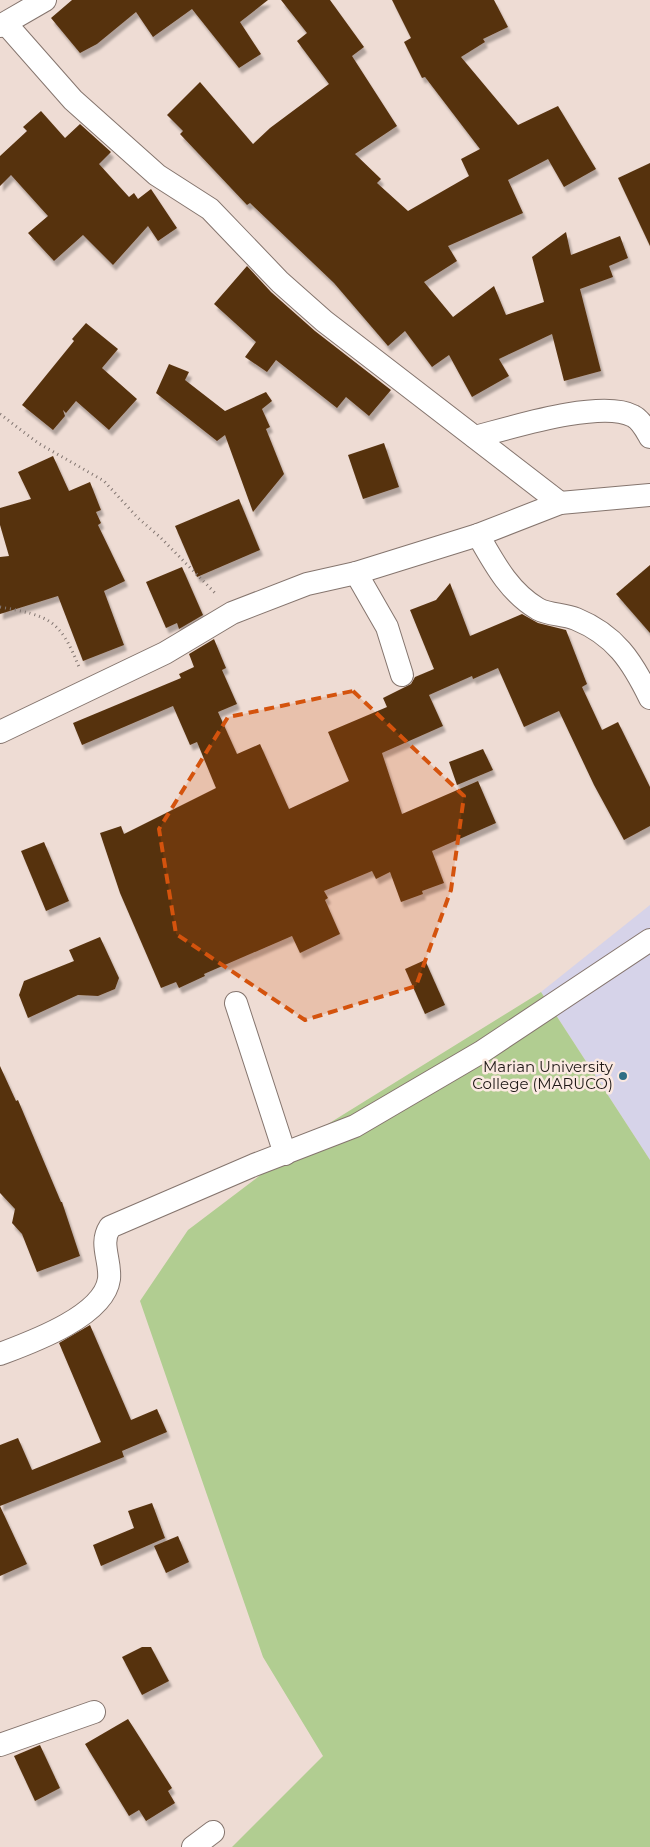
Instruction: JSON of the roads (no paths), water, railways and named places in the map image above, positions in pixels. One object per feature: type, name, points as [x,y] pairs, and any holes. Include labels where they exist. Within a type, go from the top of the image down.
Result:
[{"type":"street","points":[[45,0],[3,25],[73,100],[120,144],[157,175],[210,209],[280,282],[324,322],[560,504]]},
{"type":"street","points":[[475,437],[577,413],[618,411],[635,416],[650,437]]},
{"type":"street","points":[[0,732],[165,653],[232,613],[306,584],[356,573],[478,535],[560,504],[650,494]]},
{"type":"street","points":[[478,535],[503,578],[520,595],[540,610],[575,618],[606,634],[624,653],[650,698]]},
{"type":"street","points":[[356,573],[388,627],[402,675]]},
{"type":"street","points":[[0,1354],[67,1324],[94,1306],[106,1292],[109,1277],[105,1240],[110,1227],[254,1165],[355,1126],[483,1051],[650,940]]},
{"type":"street","points":[[236,1004],[285,1154]]},
{"type":"street","points":[[0,1745],[94,1712]]},
{"type":"street","points":[[193,1847],[213,1832]]},
{"type":"place","name":"Marian University College (MARUCO)","points":[[623,1076]]}]
